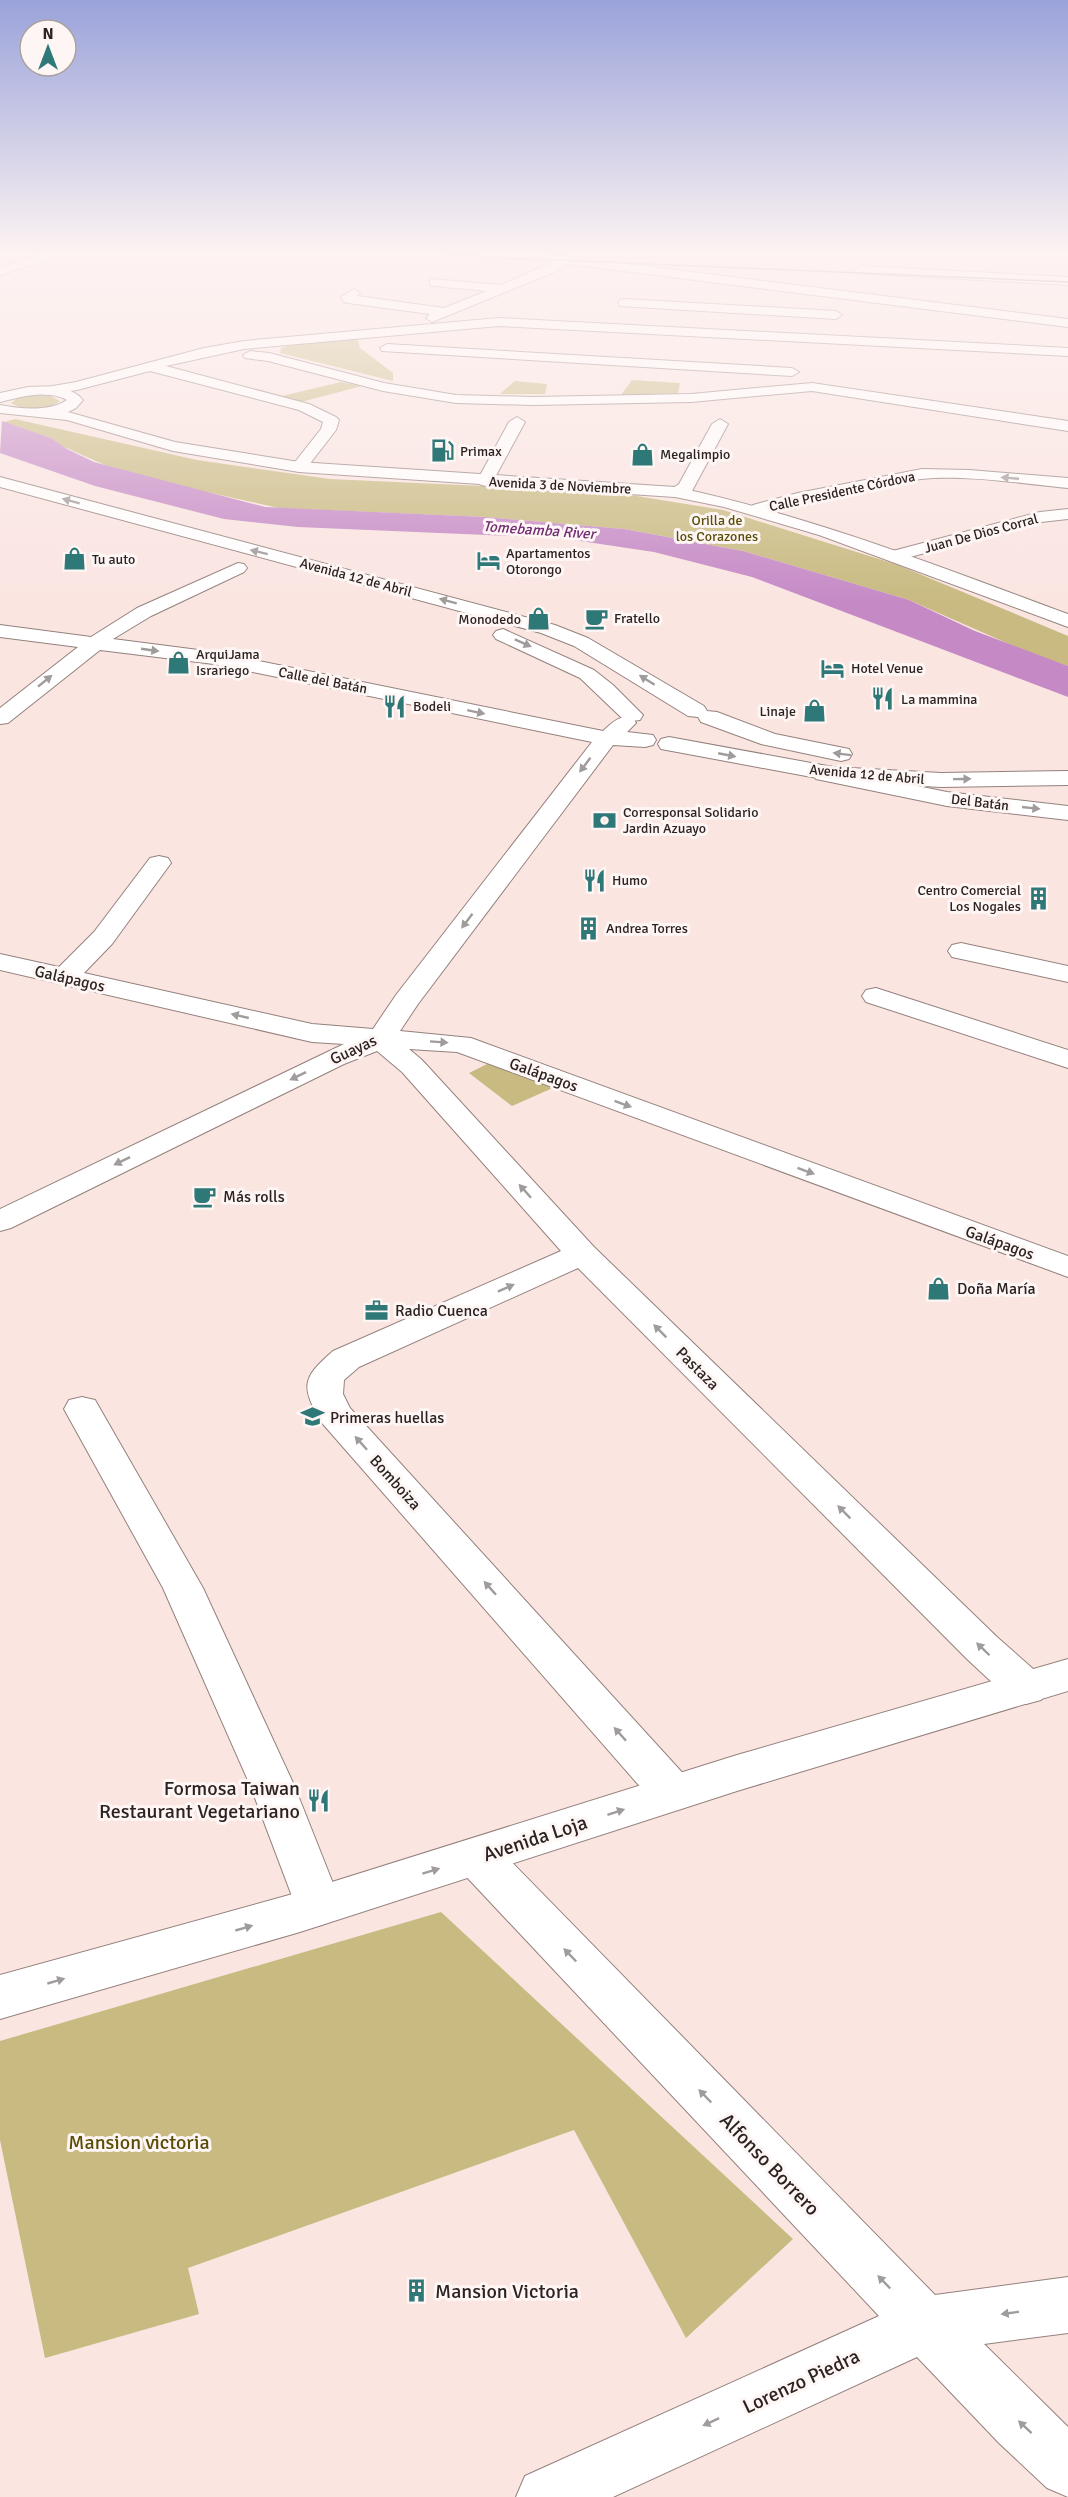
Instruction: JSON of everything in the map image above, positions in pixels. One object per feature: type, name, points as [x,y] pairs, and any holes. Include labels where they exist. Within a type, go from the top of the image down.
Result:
[{"type":"street","points":[[0,398],[64,389],[154,369]]},
{"type":"street","points":[[0,420],[56,410],[75,403],[88,391],[154,369]]},
{"type":"street","points":[[158,369],[304,407],[331,420],[328,430],[301,464]]},
{"type":"street","points":[[313,369],[383,387],[456,399],[544,401],[679,398],[815,381]]},
{"type":"street","points":[[653,369],[815,381],[1068,426]]},
{"type":"street","points":[[0,390],[39,391]]},
{"type":"street","name":"Avenida 3 de Noviembre","points":[[39,391],[71,395],[76,399],[75,403],[88,416],[185,443],[301,464]]},
{"type":"street","name":"Avenida 3 de Noviembre","points":[[0,409],[68,416],[173,446],[301,464],[681,489],[777,504],[1068,607]]},
{"type":"street","points":[[487,477],[517,422]]},
{"type":"street","points":[[681,489],[720,424]]},
{"type":"street","name":"Calle Presidente Córdova","points":[[759,509],[864,484],[922,474],[969,475],[1068,483]]},
{"type":"street","name":"Avenida 12 de Abril","points":[[0,482],[548,629],[581,642],[632,670],[703,714],[739,730],[770,739],[837,753],[945,759],[1068,757]]},
{"type":"street","name":"Avenida 3 de Noviembre","points":[[681,489],[759,509],[895,556],[1068,621]]},
{"type":"street","name":"Juan De Dios Corral","points":[[895,556],[1040,517],[1068,514]]},
{"type":"street","points":[[210,560],[259,573]]},
{"type":"street","points":[[0,718],[92,643],[144,612],[238,568]]},
{"type":"street","name":"Avenida 12 de Abril","points":[[291,579],[518,640],[587,674],[606,689],[627,729],[669,744],[833,774],[890,778],[1068,778]]},
{"type":"street","name":"Calle del Batán","points":[[0,631],[214,658],[627,729]]},
{"type":"street","name":"Avenida 12 de Abril","points":[[627,729],[647,710],[666,708],[703,714],[717,726],[711,736],[693,742],[669,744]]},
{"type":"street","name":"Guayas","points":[[0,1221],[334,1058],[381,1039],[406,1001],[627,729]]},
{"type":"street","name":"Del Batán","points":[[787,767],[947,799],[1068,813]]},
{"type":"street","points":[[65,977],[103,938],[159,863]]},
{"type":"street","points":[[961,951],[1068,974]]},
{"type":"street","name":"Galápagos","points":[[0,962],[312,1033],[461,1044],[1068,1267]]},
{"type":"street","points":[[876,996],[1068,1059]]},
{"type":"street","name":"Pastaza","points":[[381,1039],[411,1066],[582,1254],[982,1648],[1026,1688]]},
{"type":"street","name":"Bomboiza","points":[[582,1254],[346,1359],[327,1376],[325,1394],[335,1414],[673,1793]]},
{"type":"street","points":[[82,1409],[183,1588],[272,1785],[318,1906]]},
{"type":"street","name":"Avenida Loja","points":[[0,1997],[318,1906],[673,1793],[1068,1675]]},
{"type":"street","name":"Alfonso Borrero","points":[[477,1857],[925,2324],[1020,2422],[1068,2467]]},
{"type":"street","name":"Lorenzo Piedra","points":[[546,2497],[925,2324],[1068,2305]]},
{"type":"green space","points":[[343,369],[387,369],[393,373],[393,381]]},
{"type":"green space","points":[[632,380],[680,383],[678,393],[621,395]]},
{"type":"green space","points":[[515,381],[547,384],[545,394],[500,394]]},
{"type":"green space","points":[[341,382],[362,386],[301,402],[282,396]]},
{"type":"green space","points":[[51,396],[60,401],[36,408],[16,406],[11,403],[18,398]]},
{"type":"green space","name":"Orilla de los Corazones","points":[[15,419],[197,460],[330,479],[612,492],[723,510],[898,565],[1068,636],[1068,666],[1025,651],[909,600],[743,551],[624,529],[485,517],[279,508],[189,488],[105,465],[62,446],[51,438],[4,422]]},
{"type":"green space","points":[[499,1058],[564,1083],[512,1106],[469,1073]]},
{"type":"green space","name":"Mansion victoria","points":[[441,1912],[793,2239],[686,2338],[574,2130],[188,2268],[199,2314],[45,2358],[0,2140],[0,2041]]},
{"type":"water","name":"Tomebamba River","points":[[2,421],[51,438],[67,449],[94,462],[265,507],[485,517],[624,529],[743,551],[909,600],[975,631],[1068,666],[1068,697],[752,577],[654,552],[560,538],[298,527],[224,519],[95,486],[0,453]]},
{"type":"place","name":"Primax","points":[[442,451]]},
{"type":"place","name":"Megalimpio","points":[[642,454]]},
{"type":"place","name":"Tu auto","points":[[74,559]]},
{"type":"place","name":"Apartamentos Otorongo","points":[[488,561]]},
{"type":"place","name":"Fratello","points":[[596,618]]},
{"type":"place","name":"Monodedo","points":[[539,619]]},
{"type":"place","name":"ArquiJama Israriego","points":[[178,662]]},
{"type":"place","name":"Hotel Venue","points":[[833,668]]},
{"type":"place","name":"La mammina","points":[[883,699]]},
{"type":"place","name":"Bodeli","points":[[395,706]]},
{"type":"place","name":"Linaje","points":[[814,711]]},
{"type":"place","name":"Corresponsal Solidario Jardin Azuayo","points":[[605,820]]},
{"type":"place","name":"Humo","points":[[594,880]]},
{"type":"place","name":"Centro Comercial Los Nogales","points":[[1039,898]]},
{"type":"place","name":"Andrea Torres","points":[[588,928]]},
{"type":"place","name":"Más rolls","points":[[205,1196]]},
{"type":"place","name":"Doña María","points":[[939,1288]]},
{"type":"place","name":"Radio Cuenca","points":[[377,1310]]},
{"type":"place","name":"Primeras huellas","points":[[312,1417]]},
{"type":"place","name":"Formosa Taiwan Restaurant Vegetariano","points":[[318,1800]]},
{"type":"place","name":"Mansion Victoria","points":[[417,2291]]}]
